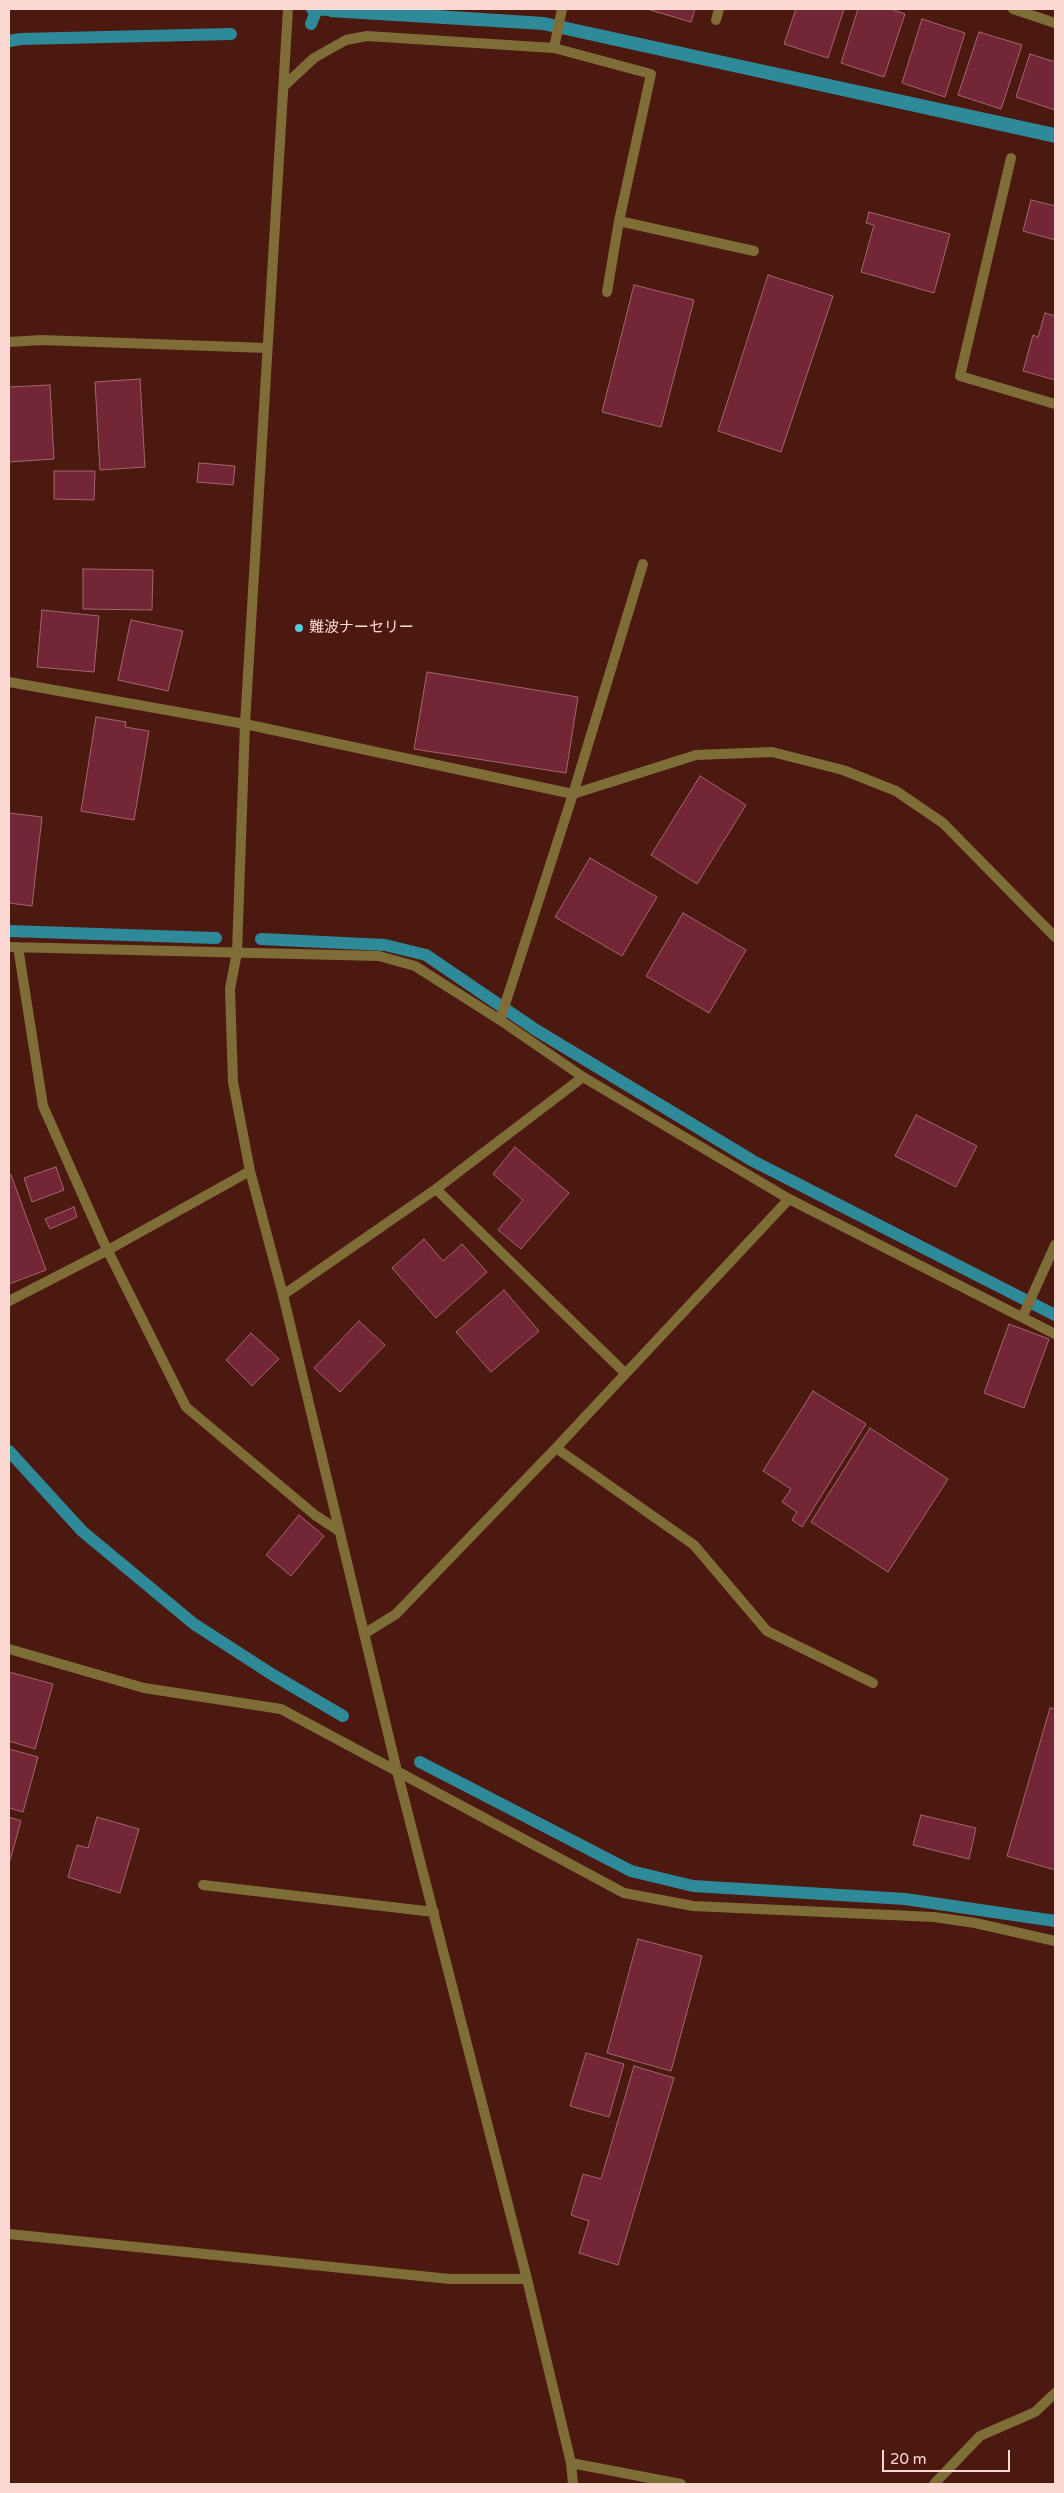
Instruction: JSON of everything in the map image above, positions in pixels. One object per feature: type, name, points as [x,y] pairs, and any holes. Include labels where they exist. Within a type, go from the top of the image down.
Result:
[{"type":"street","points":[[288,9],[285,85],[245,724],[237,952],[230,989],[233,1082],[250,1171],[283,1295],[397,1771],[527,2279],[571,2463],[573,2484]]},
{"type":"street","points":[[716,20],[719,9]]},
{"type":"street","points":[[1013,9],[1055,23]]},
{"type":"street","points":[[554,48],[562,12]]},
{"type":"street","points":[[285,85],[314,58],[346,40],[367,36],[554,48],[651,74],[607,292]]},
{"type":"street","points":[[1011,158],[960,376],[1055,404]]},
{"type":"street","points":[[620,221],[754,251]]},
{"type":"street","points":[[9,342],[41,340],[268,348]]},
{"type":"street","points":[[502,1016],[573,794],[643,564]]},
{"type":"street","points":[[9,682],[245,724],[573,794],[696,755],[772,752],[842,770],[896,791],[943,822],[1055,937]]},
{"type":"street","points":[[339,1531],[315,1515],[186,1407],[108,1250],[43,1106],[13,947],[379,956],[415,966],[502,1016],[583,1077],[789,1199],[1025,1314],[1055,1334]]},
{"type":"street","points":[[283,1295],[436,1188],[583,1077]]},
{"type":"street","points":[[9,1301],[108,1250],[250,1171]]},
{"type":"street","points":[[436,1188],[625,1373]]},
{"type":"street","points":[[364,1634],[396,1614],[556,1448],[789,1199]]},
{"type":"street","points":[[1025,1314],[1055,1245]]},
{"type":"street","points":[[556,1448],[694,1545],[767,1631],[873,1684]]},
{"type":"street","points":[[9,1648],[144,1688],[280,1709],[624,1893],[693,1906],[934,1918],[975,1923],[1055,1941]]},
{"type":"street","points":[[203,1884],[434,1912]]},
{"type":"street","points":[[9,2234],[450,2279],[527,2279]]},
{"type":"street","points":[[934,2484],[980,2436],[1035,2412],[1055,2394]]},
{"type":"street","points":[[571,2463],[681,2484]]},
{"type":"water","points":[[330,9],[421,9],[544,17],[1055,128],[1055,143],[543,30],[329,17]]},
{"type":"building","points":[[647,9],[695,9],[691,22]]},
{"type":"building","points":[[796,9],[844,9],[828,58],[784,44]]},
{"type":"building","points":[[858,9],[891,9],[905,14],[884,77],[841,63]]},
{"type":"building","points":[[922,19],[965,33],[945,97],[902,83]]},
{"type":"building","points":[[979,32],[1022,45],[1001,109],[958,95]]},
{"type":"building","points":[[1030,54],[1055,62],[1055,110],[1016,97]]},
{"type":"building","points":[[1031,200],[1055,206],[1055,240],[1023,231]]},
{"type":"building","points":[[869,212],[950,234],[934,293],[861,272],[874,225],[866,223]]},
{"type":"building","points":[[768,275],[833,296],[781,452],[718,431]]},
{"type":"building","points":[[634,285],[694,300],[661,427],[602,412]]},
{"type":"building","points":[[1045,313],[1055,316],[1055,380],[1023,371],[1033,335],[1038,337]]},
{"type":"building","points":[[140,379],[145,467],[100,470],[95,382]]},
{"type":"building","points":[[50,385],[54,459],[9,462],[9,387]]},
{"type":"building","points":[[199,463],[235,466],[233,485],[197,482]]},
{"type":"building","points":[[54,471],[95,471],[94,500],[54,499]]},
{"type":"building","points":[[83,569],[153,570],[152,610],[83,609]]},
{"type":"building","points":[[42,610],[99,616],[94,672],[37,667]]},
{"type":"building","points":[[131,620],[183,631],[168,691],[118,680]]},
{"type":"building","points":[[427,672],[578,697],[566,773],[414,749]]},
{"type":"building","points":[[96,717],[126,722],[125,727],[149,731],[134,820],[81,811]]},
{"type":"building","points":[[700,776],[746,805],[697,884],[651,855]]},
{"type":"building","points":[[9,813],[42,817],[32,906],[9,903]]},
{"type":"building","points":[[590,858],[657,897],[622,956],[555,917]]},
{"type":"building","points":[[683,913],[746,950],[709,1013],[646,976]]},
{"type":"building","points":[[916,1115],[977,1146],[956,1187],[895,1156]]},
{"type":"building","points":[[515,1147],[569,1193],[521,1249],[498,1230],[523,1200],[493,1174]]},
{"type":"building","points":[[56,1167],[64,1190],[32,1202],[24,1178]]},
{"type":"building","points":[[11,1175],[46,1270],[9,1284],[9,1176]]},
{"type":"building","points":[[74,1207],[77,1217],[50,1229],[45,1219]]},
{"type":"building","points":[[424,1239],[443,1261],[462,1244],[487,1272],[436,1318],[392,1268]]},
{"type":"building","points":[[504,1290],[539,1331],[491,1372],[456,1332]]},
{"type":"building","points":[[359,1321],[385,1345],[340,1392],[314,1368]]},
{"type":"building","points":[[1009,1324],[1049,1339],[1024,1408],[984,1393]]},
{"type":"building","points":[[251,1333],[279,1359],[252,1386],[226,1360]]},
{"type":"building","points":[[813,1391],[866,1424],[802,1527],[792,1520],[797,1512],[782,1502],[791,1489],[763,1471]]},
{"type":"building","points":[[870,1428],[948,1479],[888,1572],[811,1522]]},
{"type":"building","points":[[299,1515],[324,1536],[291,1576],[266,1555]]},
{"type":"building","points":[[9,1672],[53,1684],[35,1749],[9,1741]]},
{"type":"building","points":[[1050,1708],[1055,1709],[1055,1870],[1007,1856]]},
{"type":"building","points":[[9,1749],[38,1757],[23,1812],[9,1808]]},
{"type":"building","points":[[921,1815],[976,1828],[969,1859],[913,1845]]},
{"type":"building","points":[[9,1817],[21,1821],[9,1864]]},
{"type":"building","points":[[97,1817],[139,1829],[120,1893],[68,1877],[77,1845],[88,1848]]},
{"type":"building","points":[[638,1939],[702,1956],[671,2071],[607,2053]]},
{"type":"building","points":[[586,2053],[624,2064],[609,2117],[570,2106]]},
{"type":"building","points":[[634,2066],[674,2078],[618,2265],[579,2253],[589,2221],[571,2215],[583,2174],[601,2179]]},
{"type":"waterway","points":[[312,9],[345,11]]},
{"type":"waterway","points":[[311,24],[317,9]]},
{"type":"waterway","points":[[9,41],[21,39],[231,34]]},
{"type":"waterway","points":[[9,931],[216,938]]},
{"type":"waterway","points":[[261,939],[385,945],[426,955],[536,1030],[753,1161],[1055,1315]]},
{"type":"waterway","points":[[9,1451],[82,1531],[194,1624],[273,1675],[343,1716]]},
{"type":"waterway","points":[[420,1762],[631,1871],[693,1886],[905,1899],[1055,1921]]},
{"type":"place","name":"難波ナーセリー","points":[[299,628]]}]
